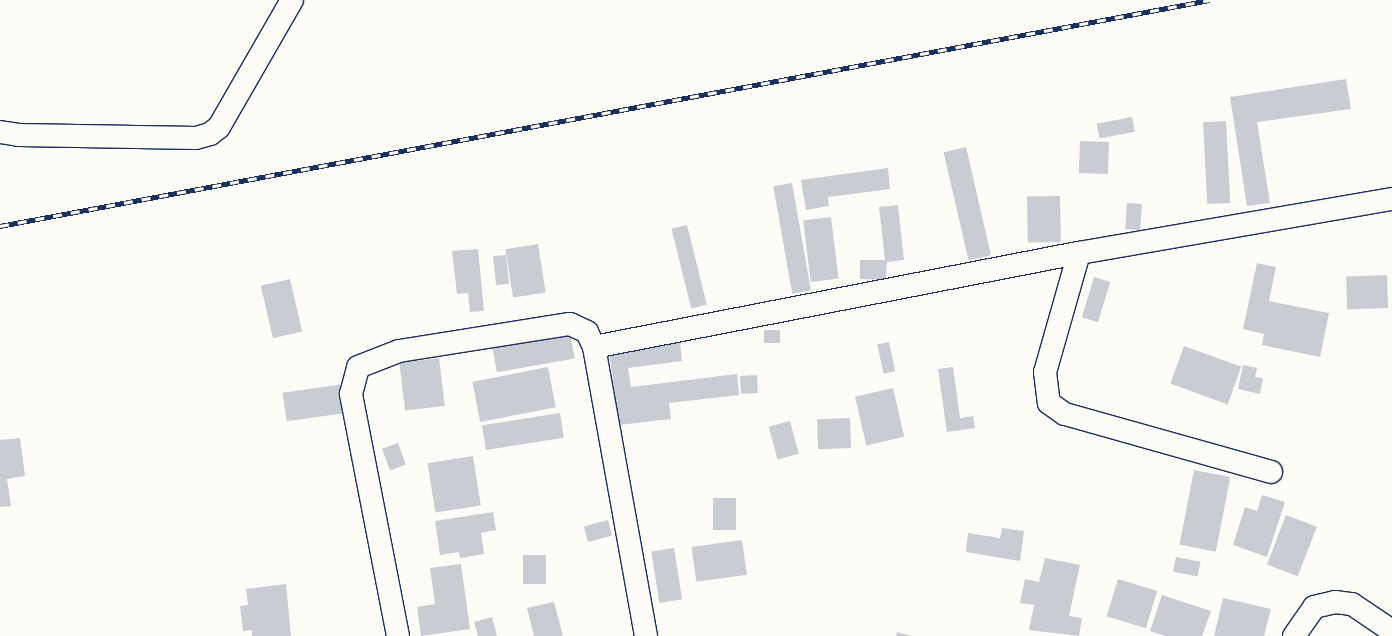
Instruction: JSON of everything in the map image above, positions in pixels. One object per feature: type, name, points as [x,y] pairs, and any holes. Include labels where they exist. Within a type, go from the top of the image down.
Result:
[{"type":"street","points":[[0,132],[20,135],[196,138],[210,134],[219,126],[292,0]]},
{"type":"street","points":[[594,347],[1079,253],[1392,199]]},
{"type":"street","points":[[1079,253],[1045,372],[1049,403],[1065,414],[1271,472]]},
{"type":"street","points":[[398,636],[351,394],[358,367],[399,351],[570,324],[587,332],[594,347],[646,636]]},
{"type":"street","points":[[1294,636],[1314,607],[1335,602],[1352,604],[1392,631]]},
{"type":"building","points":[[1346,79],[1351,109],[1257,122],[1270,203],[1247,206],[1230,97]]},
{"type":"building","points":[[1132,117],[1135,132],[1100,139],[1097,124]]},
{"type":"building","points":[[1226,121],[1230,203],[1207,204],[1203,122]]},
{"type":"building","points":[[1080,141],[1109,142],[1108,174],[1079,173]]},
{"type":"building","points":[[966,147],[991,255],[969,260],[944,152]]},
{"type":"building","points":[[888,168],[890,189],[828,197],[829,206],[806,210],[801,180]]},
{"type":"building","points":[[792,183],[811,290],[792,294],[773,186]]},
{"type":"building","points":[[1060,196],[1061,242],[1028,243],[1027,197]]},
{"type":"building","points":[[1127,203],[1142,204],[1140,230],[1125,229]]},
{"type":"building","points":[[898,205],[904,260],[887,262],[886,280],[860,279],[860,260],[885,260],[879,207]]},
{"type":"building","points":[[831,217],[839,279],[811,282],[803,220]]},
{"type":"building","points":[[687,225],[707,305],[691,308],[671,229]]},
{"type":"building","points":[[538,244],[546,292],[513,298],[505,249]]},
{"type":"building","points":[[478,249],[484,311],[470,312],[468,293],[457,294],[452,251]]},
{"type":"building","points":[[506,255],[509,284],[496,285],[493,256]]},
{"type":"building","points":[[1257,263],[1276,267],[1269,301],[1329,313],[1320,357],[1262,345],[1264,334],[1243,329]]},
{"type":"building","points":[[1387,275],[1388,308],[1347,309],[1346,276]]},
{"type":"building","points":[[1094,277],[1110,282],[1098,322],[1082,317]]},
{"type":"building","points":[[290,279],[302,332],[273,338],[261,286]]},
{"type":"building","points":[[764,330],[780,330],[780,343],[764,343]]},
{"type":"building","points":[[570,332],[575,359],[497,372],[492,346]]},
{"type":"building","points":[[680,342],[682,361],[628,368],[631,387],[737,374],[739,395],[669,403],[671,419],[619,425],[609,351]]},
{"type":"building","points":[[889,342],[895,371],[883,374],[877,344]]},
{"type":"building","points":[[1184,346],[1241,367],[1228,404],[1170,384]]},
{"type":"building","points":[[439,358],[445,406],[405,411],[399,363]]},
{"type":"building","points":[[1243,365],[1257,368],[1255,377],[1263,378],[1260,394],[1238,389]]},
{"type":"building","points":[[548,367],[556,407],[480,422],[472,382]]},
{"type":"building","points":[[953,367],[960,418],[973,416],[975,428],[947,432],[938,369]]},
{"type":"building","points":[[757,375],[758,393],[741,394],[740,376]]},
{"type":"building","points":[[344,384],[348,413],[287,421],[283,393]]},
{"type":"building","points":[[893,388],[904,437],[866,445],[855,397]]},
{"type":"building","points":[[560,413],[564,438],[486,450],[482,425]]},
{"type":"building","points":[[850,418],[851,448],[818,449],[817,419]]},
{"type":"building","points":[[790,421],[799,454],[778,460],[769,427]]},
{"type":"building","points":[[20,438],[25,476],[7,479],[11,506],[0,507],[0,440]]},
{"type":"building","points":[[398,443],[406,465],[390,470],[382,449]]},
{"type":"building","points":[[473,456],[481,505],[435,513],[428,463]]},
{"type":"building","points":[[1194,470],[1230,477],[1216,552],[1179,545]]},
{"type":"building","points":[[1262,495],[1285,502],[1267,557],[1233,545],[1245,507],[1257,511]]},
{"type":"building","points":[[713,498],[736,498],[736,530],[713,530]]},
{"type":"building","points":[[493,512],[496,530],[481,533],[484,554],[460,558],[459,552],[440,555],[435,521]]},
{"type":"building","points":[[1286,515],[1317,527],[1298,576],[1267,564]]},
{"type":"building","points":[[608,520],[612,535],[588,542],[584,526]]},
{"type":"building","points":[[1002,528],[1024,531],[1020,561],[966,552],[968,533],[1000,538]]},
{"type":"building","points":[[742,540],[747,575],[696,582],[691,547]]},
{"type":"building","points":[[674,548],[682,599],[659,603],[651,552]]},
{"type":"building","points":[[523,555],[546,555],[546,584],[523,584]]},
{"type":"building","points":[[1176,557],[1201,562],[1198,576],[1173,572]]},
{"type":"building","points":[[1045,558],[1080,565],[1069,616],[1082,618],[1079,636],[1029,630],[1034,605],[1020,603],[1025,579],[1039,582]]},
{"type":"building","points":[[461,564],[470,629],[421,636],[417,607],[435,604],[430,568]]},
{"type":"building","points":[[1118,579],[1157,591],[1146,628],[1107,616]]},
{"type":"building","points":[[286,584],[291,636],[252,636],[252,630],[243,631],[240,606],[248,605],[246,589]]},
{"type":"building","points":[[1162,595],[1211,611],[1202,636],[1165,636],[1150,631]]},
{"type":"building","points":[[1223,598],[1271,609],[1264,636],[1214,636]]},
{"type":"building","points":[[554,602],[563,636],[534,636],[527,608]]},
{"type":"building","points":[[492,617],[497,636],[478,636],[474,622]]},
{"type":"building","points":[[897,632],[911,636],[896,636]]},
{"type":"railway","points":[[0,226],[1210,0]]}]
